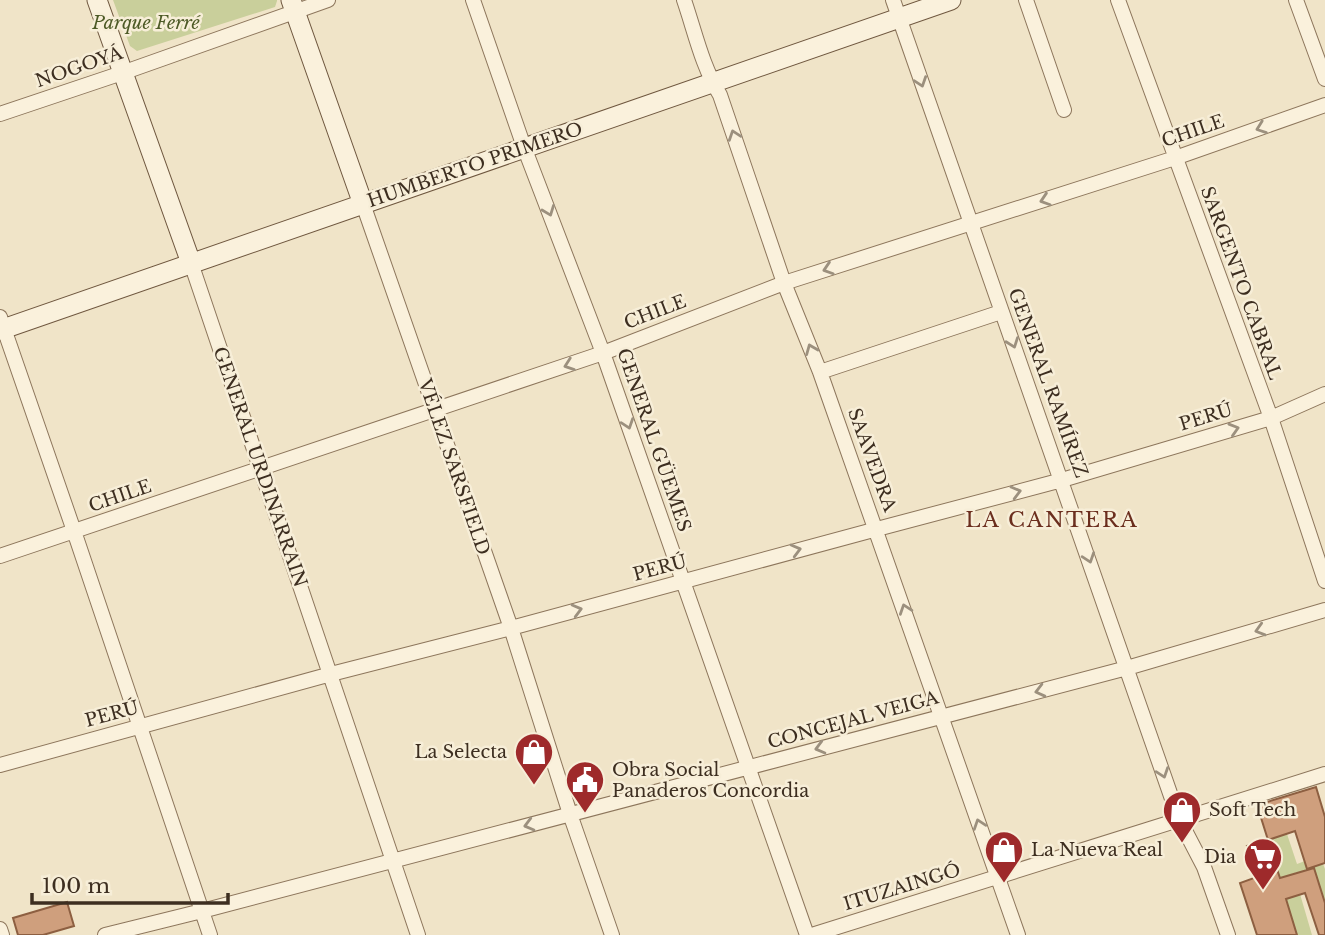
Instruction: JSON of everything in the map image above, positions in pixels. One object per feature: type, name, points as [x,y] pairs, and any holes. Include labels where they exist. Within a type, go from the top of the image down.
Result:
[{"type":"street","name":"GENERAL URDINARRAIN","points":[[97,0],[191,264],[418,935]]},
{"type":"street","name":"NOGOYÁ","points":[[0,114],[122,73],[293,6],[328,0]]},
{"type":"street","name":"GENERAL GÜEMES","points":[[473,0],[524,147],[603,353],[809,935]]},
{"type":"street","name":"SAAVEDRA","points":[[684,0],[713,83],[720,95],[784,283],[820,372],[877,529],[1018,935]]},
{"type":"street","name":"HUMBERTO PRIMERO","points":[[1,325],[191,264],[713,83],[896,9],[951,0]]},
{"type":"street","points":[[1026,0],[1064,110]]},
{"type":"street","name":"SARGENTO CABRAL","points":[[1118,0],[1271,418],[1325,581]]},
{"type":"street","points":[[1296,0],[1325,79]]},
{"type":"street","name":"VÉLEZ SARSFIELD","points":[[293,6],[511,628],[612,935]]},
{"type":"street","name":"GENERAL RAMÍREZ","points":[[896,9],[1179,819],[1204,867],[1228,935]]},
{"type":"street","name":"CHILE","points":[[0,556],[603,353],[784,283],[1175,158],[1325,105]]},
{"type":"street","points":[[820,372],[1001,312]]},
{"type":"street","points":[[1,325],[75,531],[210,935]]},
{"type":"street","name":"PERÚ","points":[[0,765],[1062,480],[1271,418],[1325,394]]},
{"type":"street","name":"CONCEJAL VEIGA","points":[[105,935],[1127,668],[1325,610]]},
{"type":"street","name":"ITUZAINGÓ","points":[[809,935],[1325,774]]},
{"type":"street","points":[[0,929],[2,935]]},
{"type":"green space","name":"Parque Ferré","points":[[113,0],[277,1],[275,7],[137,51],[130,46]]},
{"type":"green space","points":[[1287,834],[1297,864],[1305,861],[1307,869],[1323,864],[1325,903],[1316,877],[1301,882],[1298,872],[1280,878],[1267,840]]},
{"type":"green space","points":[[1300,894],[1312,935],[1297,935],[1286,899]]},
{"type":"building","points":[[1316,787],[1325,817],[1325,863],[1307,869],[1295,831],[1268,840],[1257,805]]},
{"type":"building","name":"Dia","points":[[1267,840],[1280,878],[1314,868],[1325,903],[1325,935],[1319,935],[1305,893],[1286,899],[1297,935],[1257,935],[1240,883],[1257,877],[1247,846]]},
{"type":"building","points":[[67,902],[74,926],[43,935],[18,935],[13,918]]},
{"type":"place","name":"La Selecta","points":[[534,786]]},
{"type":"place","name":"Obra Social Panaderos Concordia","points":[[585,814]]},
{"type":"place","name":"Soft Tech","points":[[1182,844]]},
{"type":"place","name":"La Nueva Real","points":[[1004,884]]},
{"type":"place","name":"Dia","points":[[1263,891]]},
{"type":"district","name":"LA CANTERA","points":[[1052,520]]}]
